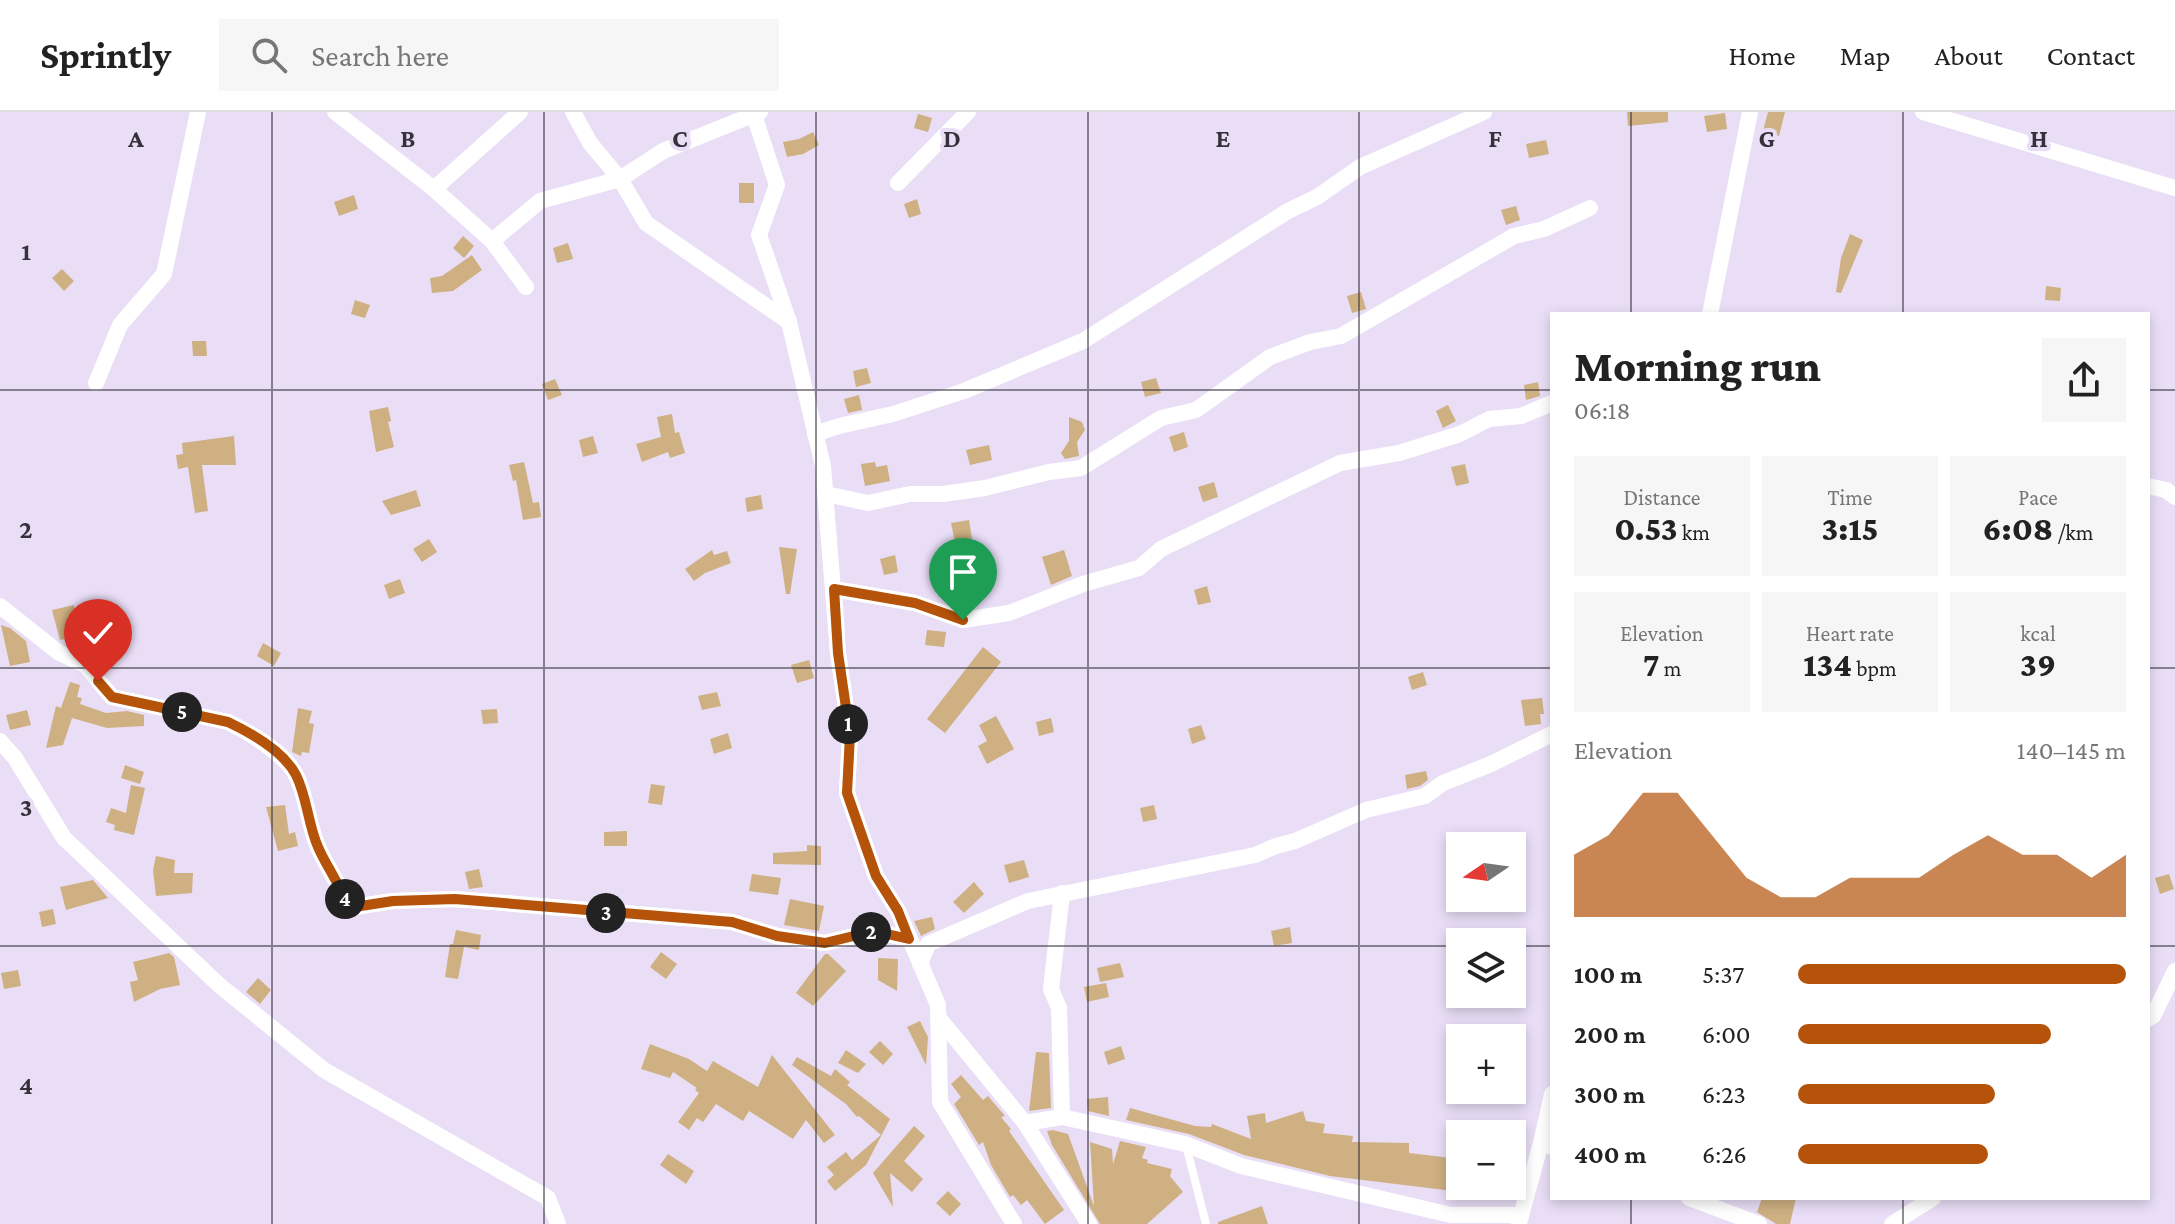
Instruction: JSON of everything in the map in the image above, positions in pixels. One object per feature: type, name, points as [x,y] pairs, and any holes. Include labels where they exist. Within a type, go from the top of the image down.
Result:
[{"type":"street","points":[[96,383],[120,325],[164,274],[198,112]]},
{"type":"street","points":[[335,112],[434,189],[492,241],[526,287]]},
{"type":"street","points":[[434,189],[520,112]]},
{"type":"street","points":[[573,112],[590,143],[620,179],[646,223],[789,322]]},
{"type":"street","points":[[898,183],[968,112]]},
{"type":"street","points":[[815,434],[893,414],[964,391],[1083,341],[1288,211],[1317,197],[1360,167],[1484,112]]},
{"type":"street","points":[[1710,312],[1750,112]]},
{"type":"street","points":[[1923,112],[2175,188]]},
{"type":"street","points":[[492,241],[540,201],[620,179],[663,151],[756,113],[777,185],[759,235],[789,322],[823,466],[838,653],[850,735],[847,793],[876,876],[898,911],[938,1005],[940,1102],[1012,1220],[1026,1224]]},
{"type":"street","points":[[826,494],[868,503],[910,494],[943,494],[985,488],[1049,472],[1081,468],[1161,418],[1196,410],[1270,357],[1310,342],[1341,336],[1514,236],[1544,229],[1590,208]]},
{"type":"street","points":[[834,589],[915,603],[963,620],[1009,613],[1083,584],[1139,568],[1161,549],[1340,463],[1399,453],[1460,434],[1489,419],[1521,416],[1550,404]]},
{"type":"street","points":[[2150,486],[2166,490],[2175,497]]},
{"type":"street","points":[[0,606],[58,652],[85,665],[112,697],[228,722],[245,730],[278,756],[295,774],[318,846],[343,890],[348,908],[393,901],[455,899],[732,922],[777,936],[825,943],[874,931],[909,939]]},
{"type":"street","points":[[920,964],[928,944],[1028,901],[1255,855],[1366,810],[1425,796],[1443,783],[1550,735]]},
{"type":"street","points":[[0,741],[15,758],[64,838],[219,985],[324,1070],[548,1198],[558,1224]]},
{"type":"street","points":[[1062,893],[1051,989],[1059,1008],[1062,1117]]},
{"type":"street","points":[[2150,1018],[2175,971]]},
{"type":"street","points":[[938,1017],[1025,1123],[1089,1224]]},
{"type":"street","points":[[1025,1123],[1062,1117],[1185,1144],[1241,1166],[1451,1215],[1520,1220],[1546,1145],[1550,1111]]},
{"type":"street","points":[[1694,1200],[1759,1224]]},
{"type":"street","points":[[1892,1224],[1930,1200]]},
{"type":"lane","points":[[1185,1144],[1206,1224]]},
{"type":"building","points":[[1627,112],[1668,112],[1668,122],[1628,126]]},
{"type":"building","points":[[1768,112],[1785,112],[1779,136],[1763,131]]},
{"type":"building","points":[[1725,113],[1727,129],[1707,132],[1704,116]]},
{"type":"building","points":[[918,114],[932,118],[928,132],[914,128]]},
{"type":"building","points":[[813,132],[819,145],[803,154],[787,157],[783,142]]},
{"type":"building","points":[[1546,140],[1549,154],[1529,158],[1526,144]]},
{"type":"building","points":[[739,183],[754,183],[754,203],[739,203]]},
{"type":"building","points":[[354,195],[358,209],[339,216],[334,202]]},
{"type":"building","points":[[917,199],[921,214],[909,218],[904,204]]},
{"type":"building","points":[[1516,206],[1520,220],[1506,225],[1501,210]]},
{"type":"building","points":[[1850,234],[1863,240],[1841,293],[1836,292],[1841,258]]},
{"type":"building","points":[[463,236],[474,246],[464,258],[453,248]]},
{"type":"building","points":[[568,243],[573,259],[557,263],[553,248]]},
{"type":"building","points":[[472,255],[482,270],[453,291],[432,293],[430,278],[442,276]]},
{"type":"building","points":[[62,269],[74,281],[64,291],[52,278]]},
{"type":"building","points":[[2046,286],[2061,288],[2060,301],[2045,300]]},
{"type":"building","points":[[1361,292],[1366,309],[1352,313],[1347,296]]},
{"type":"building","points":[[355,300],[370,305],[365,318],[351,314]]},
{"type":"building","points":[[192,341],[206,341],[207,356],[193,356]]},
{"type":"building","points":[[867,368],[871,383],[856,387],[853,371]]},
{"type":"building","points":[[1156,378],[1161,393],[1145,397],[1141,382]]},
{"type":"building","points":[[555,379],[562,395],[548,400],[542,384]]},
{"type":"building","points":[[1538,382],[1540,396],[1526,400],[1524,385]]},
{"type":"building","points":[[859,395],[862,410],[848,413],[844,399]]},
{"type":"building","points":[[1448,405],[1456,421],[1443,428],[1436,411]]},
{"type":"building","points":[[388,407],[394,447],[376,452],[369,411]]},
{"type":"building","points":[[672,414],[675,433],[679,432],[685,453],[670,458],[668,452],[642,462],[636,444],[661,437],[657,417]]},
{"type":"building","points":[[1069,417],[1082,422],[1085,430],[1077,442],[1079,456],[1065,459],[1061,453],[1069,441]]},
{"type":"building","points":[[1184,432],[1188,447],[1174,452],[1169,437]]},
{"type":"building","points":[[234,436],[236,465],[202,465],[208,511],[195,513],[188,467],[178,469],[176,455],[183,454],[182,443]]},
{"type":"building","points":[[593,436],[598,453],[583,457],[579,440]]},
{"type":"building","points":[[989,445],[992,460],[970,465],[966,450]]},
{"type":"building","points":[[524,462],[533,503],[539,502],[541,517],[523,520],[516,480],[513,481],[509,465]]},
{"type":"building","points":[[875,462],[876,467],[887,465],[890,481],[865,486],[861,464]]},
{"type":"building","points":[[1465,464],[1469,483],[1456,486],[1451,467]]},
{"type":"building","points":[[1214,482],[1218,497],[1203,502],[1198,487]]},
{"type":"building","points":[[416,490],[421,506],[391,515],[382,501]]},
{"type":"building","points":[[761,495],[763,509],[747,512],[745,498]]},
{"type":"building","points":[[969,520],[973,544],[956,547],[951,523]]},
{"type":"building","points":[[429,539],[437,552],[422,562],[413,549]]},
{"type":"building","points":[[779,547],[797,549],[790,594],[786,594]]},
{"type":"building","points":[[712,550],[714,555],[727,551],[731,563],[694,581],[685,569]]},
{"type":"building","points":[[1064,550],[1072,576],[1051,585],[1042,557]]},
{"type":"building","points":[[895,555],[898,572],[884,575],[880,559]]},
{"type":"building","points":[[400,579],[405,593],[389,599],[384,585]]},
{"type":"building","points":[[1207,586],[1211,602],[1198,605],[1194,590]]},
{"type":"building","points":[[74,605],[80,636],[60,640],[52,610]]},
{"type":"building","points":[[121,614],[129,643],[89,654],[82,623]]},
{"type":"building","points":[[1,625],[26,641],[30,662],[10,666]]},
{"type":"building","points":[[927,630],[946,632],[944,647],[925,645]]},
{"type":"building","points":[[263,643],[281,653],[274,666],[257,656]]},
{"type":"building","points":[[983,647],[1001,662],[945,733],[927,719]]},
{"type":"building","points":[[809,660],[814,678],[797,683],[791,665]]},
{"type":"building","points":[[1423,672],[1427,685],[1412,690],[1408,677]]},
{"type":"building","points":[[70,682],[80,685],[77,697],[82,698],[80,704],[106,713],[127,711],[144,715],[144,726],[107,728],[72,718],[63,745],[46,748],[56,706],[61,708]]},
{"type":"building","points":[[717,692],[721,706],[702,710],[698,696]]},
{"type":"building","points":[[1542,698],[1544,714],[1540,714],[1541,724],[1525,726],[1521,700]]},
{"type":"building","points":[[298,708],[312,711],[309,723],[314,724],[309,753],[302,752],[301,756],[292,752]]},
{"type":"building","points":[[497,709],[498,723],[483,724],[481,710]]},
{"type":"building","points":[[27,710],[31,725],[10,730],[6,715]]},
{"type":"building","points":[[996,716],[1014,749],[987,764],[978,746],[987,741],[979,725]]},
{"type":"building","points":[[1051,718],[1054,732],[1039,736],[1036,722]]},
{"type":"building","points":[[1201,725],[1206,739],[1192,744],[1188,729]]},
{"type":"building","points":[[728,733],[732,748],[714,754],[710,739]]},
{"type":"building","points":[[125,765],[144,772],[140,784],[121,778]]},
{"type":"building","points":[[1426,771],[1428,780],[1407,789],[1405,775]]},
{"type":"building","points":[[651,784],[665,786],[662,805],[648,803]]},
{"type":"building","points":[[131,785],[145,788],[134,835],[114,830],[115,825],[106,822],[111,808],[126,813]]},
{"type":"building","points":[[285,805],[289,834],[295,832],[298,846],[278,851],[266,807]]},
{"type":"building","points":[[1154,805],[1157,819],[1143,822],[1140,808]]},
{"type":"building","points":[[627,831],[627,846],[604,846],[604,832]]},
{"type":"building","points":[[807,845],[821,846],[821,865],[773,864],[773,853],[807,851]]},
{"type":"building","points":[[156,856],[175,860],[174,873],[193,873],[192,893],[156,896],[153,870]]},
{"type":"building","points":[[1024,860],[1029,877],[1009,883],[1004,865]]},
{"type":"building","points":[[479,869],[483,887],[469,889],[465,872]]},
{"type":"building","points":[[752,874],[781,878],[778,895],[749,891]]},
{"type":"building","points":[[2169,874],[2174,889],[2160,894],[2155,878]]},
{"type":"building","points":[[93,880],[108,898],[66,910],[60,887]]},
{"type":"building","points":[[974,882],[984,894],[964,913],[953,902]]},
{"type":"building","points":[[790,899],[824,906],[819,931],[784,925]]},
{"type":"building","points":[[53,909],[56,924],[42,927],[39,912]]},
{"type":"building","points":[[932,917],[935,929],[921,936],[914,921]]},
{"type":"building","points":[[1290,927],[1292,943],[1274,946],[1271,931]]},
{"type":"building","points":[[456,930],[481,935],[479,950],[464,947],[458,979],[445,977],[450,944],[453,944]]},
{"type":"building","points":[[661,952],[677,964],[666,979],[650,967]]},
{"type":"building","points":[[169,953],[174,957],[180,985],[160,989],[134,1002],[130,982],[138,980],[133,962]]},
{"type":"building","points":[[825,954],[846,971],[813,1006],[796,993]]},
{"type":"building","points":[[878,958],[898,959],[897,991],[878,980]]},
{"type":"building","points":[[1120,963],[1124,977],[1100,982],[1097,968]]},
{"type":"building","points":[[18,970],[21,986],[4,989],[1,973]]},
{"type":"building","points":[[258,978],[271,990],[260,1004],[246,992]]},
{"type":"building","points":[[1106,983],[1109,997],[1087,1002],[1084,987]]},
{"type":"building","points":[[920,1021],[928,1037],[926,1065],[907,1027]]},
{"type":"building","points":[[880,1041],[893,1054],[883,1065],[869,1052]]},
{"type":"building","points":[[650,1044],[689,1059],[707,1071],[713,1061],[758,1087],[772,1055],[835,1135],[824,1143],[806,1120],[793,1139],[749,1111],[743,1121],[716,1104],[703,1122],[697,1118],[689,1130],[678,1122],[699,1093],[695,1090],[697,1088],[673,1072],[670,1078],[641,1069]]},
{"type":"building","points":[[1121,1046],[1125,1059],[1108,1065],[1104,1052]]},
{"type":"building","points":[[846,1050],[866,1064],[858,1073],[838,1063]]},
{"type":"building","points":[[1036,1052],[1049,1053],[1051,1108],[1029,1111]]},
{"type":"building","points":[[797,1057],[831,1076],[835,1069],[850,1082],[847,1085],[890,1119],[866,1165],[835,1191],[827,1181],[834,1175],[827,1167],[846,1152],[852,1160],[881,1135],[857,1117],[846,1104],[792,1065]]},
{"type":"building","points":[[961,1075],[983,1100],[988,1096],[1005,1116],[1001,1117],[1011,1129],[1009,1131],[1064,1210],[1045,1224],[1027,1200],[1021,1205],[1013,1195],[1010,1197],[991,1165],[983,1142],[979,1145],[954,1104],[961,1097],[951,1084]]},
{"type":"building","points":[[1108,1097],[1109,1116],[1088,1111],[1087,1099]]},
{"type":"building","points":[[1130,1108],[1195,1126],[1211,1127],[1212,1124],[1251,1139],[1247,1116],[1265,1113],[1266,1123],[1303,1111],[1306,1121],[1325,1124],[1323,1133],[1353,1136],[1352,1142],[1409,1143],[1409,1153],[1446,1157],[1446,1190],[1330,1176],[1244,1155],[1189,1134],[1126,1120]]},
{"type":"building","points":[[914,1126],[925,1136],[904,1161],[923,1179],[912,1192],[890,1173],[893,1207],[873,1173]]},
{"type":"building","points":[[1047,1131],[1068,1134],[1094,1206],[1090,1142],[1112,1149],[1113,1164],[1120,1141],[1146,1147],[1142,1158],[1148,1160],[1147,1163],[1172,1169],[1170,1176],[1183,1192],[1147,1224],[1100,1224],[1052,1145]]},
{"type":"building","points":[[668,1154],[694,1171],[686,1184],[660,1165]]},
{"type":"building","points":[[948,1191],[961,1204],[950,1216],[936,1203]]},
{"type":"building","points":[[1761,1200],[1796,1200],[1790,1224],[1776,1224],[1757,1212]]},
{"type":"building","points":[[1262,1206],[1268,1224],[1218,1224],[1218,1222]]},
{"type":"route","points":[[98,681],[112,697],[228,722],[245,730],[278,756],[295,774],[318,846],[343,890],[348,908],[393,901],[455,899],[732,922],[777,936],[825,943],[874,931],[909,939],[898,911],[876,876],[847,793],[850,735],[838,653],[834,589],[915,603],[963,620]]}]
